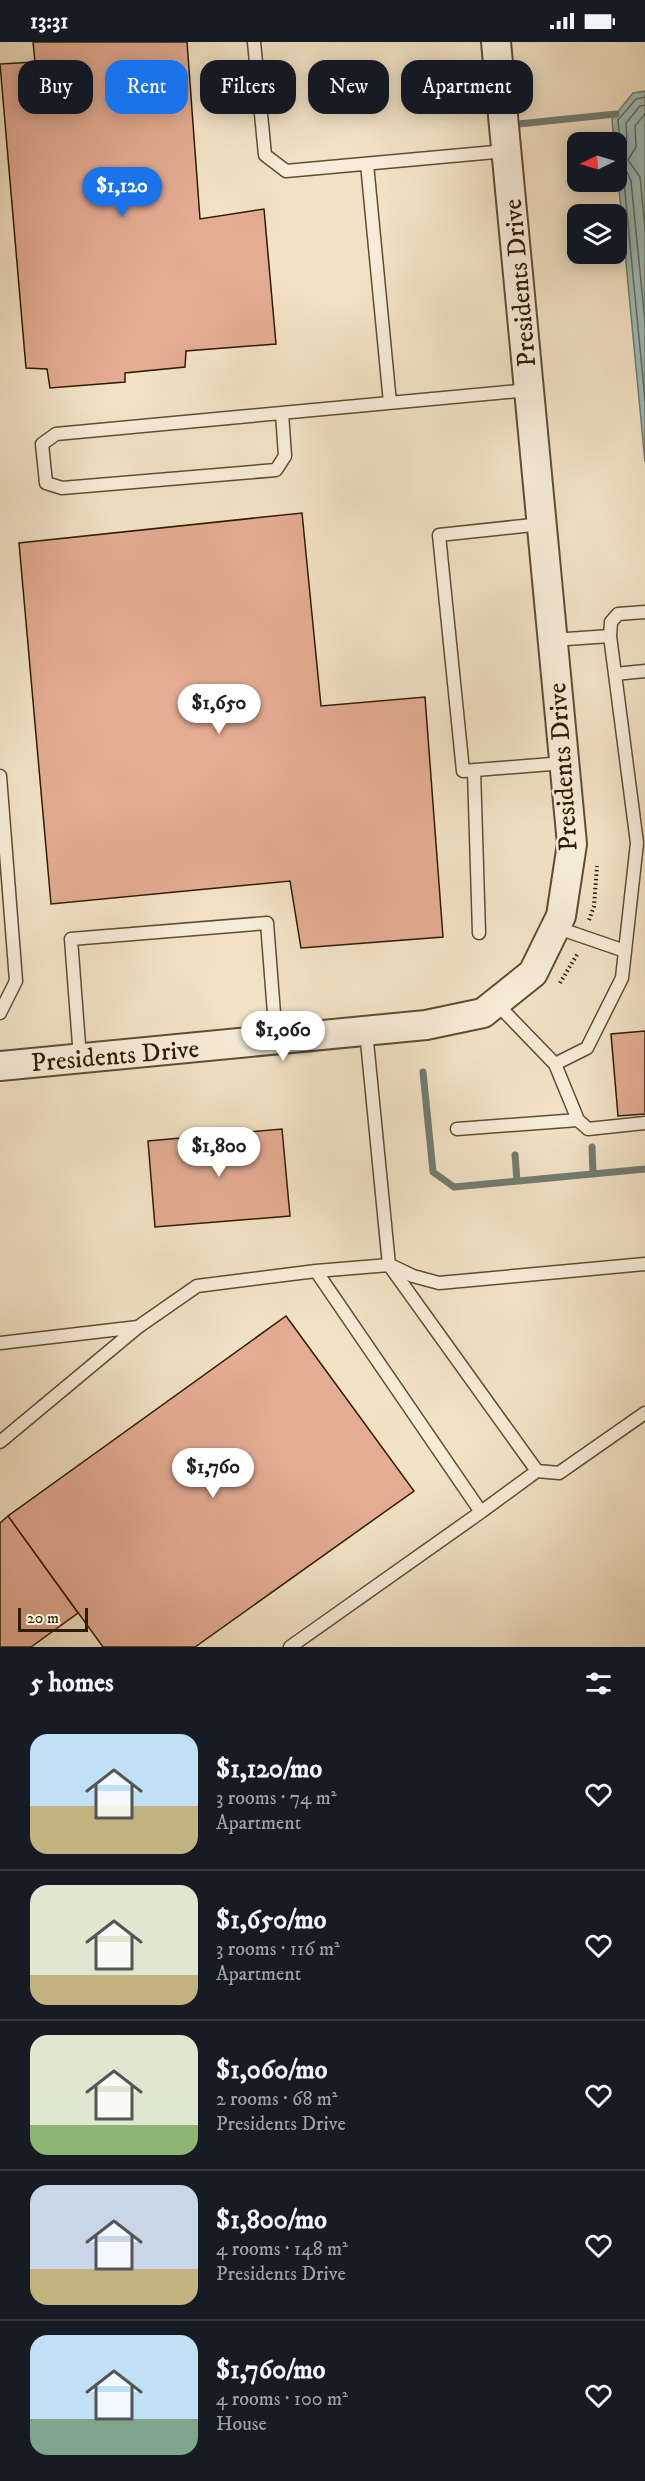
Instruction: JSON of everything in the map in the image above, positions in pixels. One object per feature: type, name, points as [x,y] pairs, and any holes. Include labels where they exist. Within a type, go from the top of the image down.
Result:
[{"type":"street","name":"Presidents Drive","points":[[0,1066],[426,1025],[483,1013],[533,972],[561,916],[572,844],[496,42]]},
{"type":"lane","points":[[254,42],[265,155],[286,171],[506,151]]},
{"type":"lane","points":[[367,164],[390,403]]},
{"type":"lane","points":[[282,413],[285,456],[276,470],[62,488],[46,483],[42,444],[56,434],[529,390]]},
{"type":"lane","points":[[542,524],[439,535],[463,771],[564,763]]},
{"type":"lane","points":[[555,1064],[587,1048],[622,978],[637,843],[610,622],[618,614],[645,612]]},
{"type":"lane","points":[[552,640],[610,636]]},
{"type":"lane","points":[[615,674],[645,671]]},
{"type":"lane","points":[[474,770],[479,933]]},
{"type":"lane","points":[[0,776],[16,981],[0,1013]]},
{"type":"lane","points":[[80,1058],[71,939],[267,923],[276,1039]]},
{"type":"lane","points":[[555,927],[625,951]]},
{"type":"lane","points":[[495,1002],[555,1064],[578,1120],[588,1129],[645,1123]]},
{"type":"lane","points":[[366,1030],[389,1265],[537,1471]]},
{"type":"lane","points":[[458,1129],[578,1120]]},
{"type":"lane","points":[[0,1442],[138,1327],[197,1286],[316,1271],[389,1265],[413,1276],[439,1283],[645,1264]]},
{"type":"lane","points":[[316,1271],[481,1512]]},
{"type":"lane","points":[[0,1343],[138,1327]]},
{"type":"lane","points":[[290,1647],[537,1471],[559,1473],[645,1413]]},
{"type":"water","points":[[645,91],[645,462],[626,264],[627,204],[620,204],[619,192],[627,192],[627,132],[613,132],[612,119],[633,93]]},
{"type":"building","points":[[33,42],[187,42],[200,219],[264,209],[276,344],[186,351],[185,367],[125,373],[125,382],[50,388],[47,369],[26,368],[0,64],[18,63],[18,114],[93,114],[93,60],[35,60]]},
{"type":"building","points":[[302,513],[321,706],[425,697],[443,937],[301,948],[290,881],[51,904],[19,543]]},
{"type":"building","points":[[645,1031],[645,1114],[618,1116],[611,1034]]},
{"type":"building","points":[[282,1129],[290,1216],[155,1227],[148,1141]]},
{"type":"building","points":[[286,1316],[414,1491],[195,1647],[103,1647],[8,1516]]},
{"type":"building","points":[[8,1516],[78,1613],[31,1647],[0,1647],[0,1523]]},
{"type":"waterway","points":[[518,124],[616,114]]},
{"type":"waterway","points":[[423,1072],[433,1172],[454,1187],[645,1169]]},
{"type":"waterway","points":[[592,1147],[593,1174]]},
{"type":"waterway","points":[[515,1155],[517,1181]]}]
